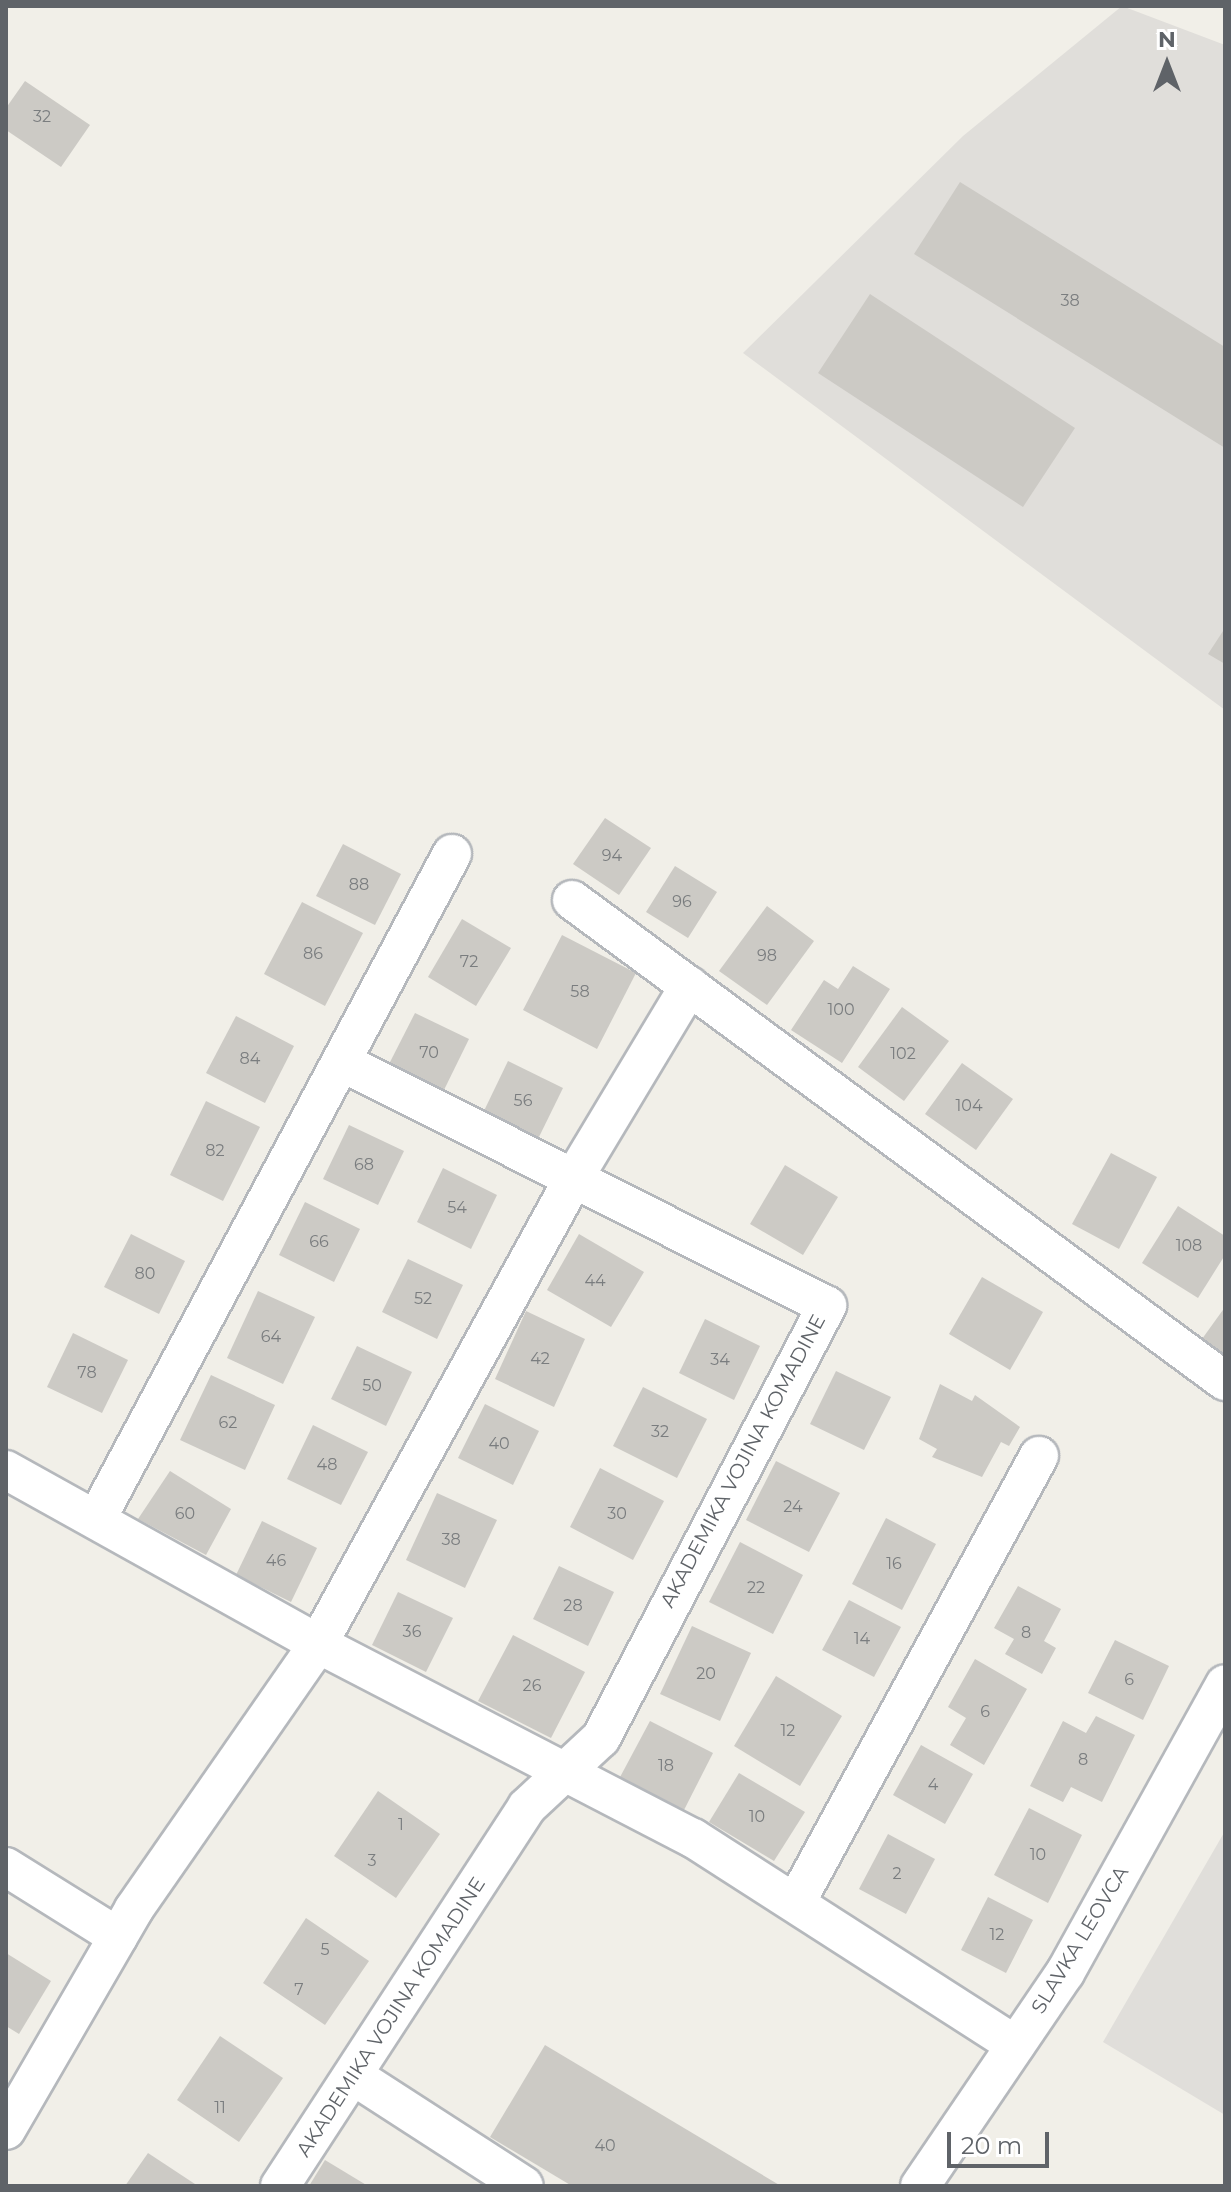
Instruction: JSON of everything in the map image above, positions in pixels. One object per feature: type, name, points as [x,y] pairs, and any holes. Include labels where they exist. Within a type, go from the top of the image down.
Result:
[{"type":"street","points":[[97,1518],[452,854]]},
{"type":"street","points":[[572,900],[1225,1381]]},
{"type":"street","points":[[6,2130],[118,1937],[318,1644],[575,1176],[689,986]]},
{"type":"street","name":"AKADEMIKA VOJINA KOMADINE","points":[[280,2186],[527,1807],[559,1770],[601,1738],[827,1306],[575,1176],[342,1062]]},
{"type":"street","points":[[796,1902],[1039,1456]]},
{"type":"street","points":[[6,1470],[97,1518],[318,1644],[693,1838],[1015,2045]]},
{"type":"street","name":"SLAVKA LEOVCA","points":[[920,2186],[1065,1973],[1225,1684]]},
{"type":"street","points":[[6,1867],[118,1937]]},
{"type":"street","points":[[354,2076],[524,2186]]},
{"type":"shaded area","points":[[1122,6],[1225,45],[1225,710],[743,353],[963,136]]},
{"type":"shaded area","points":[[1225,1831],[1225,2115],[1103,2042]]},
{"type":"building","points":[[25,81],[90,125],[61,167],[6,130],[6,108]]},
{"type":"building","points":[[960,182],[1225,347],[1225,448],[914,254]]},
{"type":"building","points":[[870,294],[1075,428],[1023,507],[818,373]]},
{"type":"building","points":[[1225,628],[1225,664],[1208,654]]},
{"type":"building","points":[[605,818],[651,848],[619,895],[573,864]]},
{"type":"building","points":[[343,844],[401,874],[375,925],[316,896]]},
{"type":"building","points":[[675,866],[717,892],[688,938],[646,912]]},
{"type":"building","points":[[302,902],[363,933],[325,1006],[264,974]]},
{"type":"building","points":[[767,906],[814,941],[767,1005],[719,971]]},
{"type":"building","points":[[462,919],[511,948],[476,1006],[428,977]]},
{"type":"building","points":[[562,935],[636,973],[597,1049],[523,1010]]},
{"type":"building","points":[[853,966],[890,989],[842,1063],[791,1030],[824,980],[838,989]]},
{"type":"building","points":[[902,1007],[949,1041],[904,1101],[858,1067]]},
{"type":"building","points":[[415,1013],[469,1039],[443,1092],[388,1066]]},
{"type":"building","points":[[236,1016],[294,1046],[265,1103],[206,1073]]},
{"type":"building","points":[[508,1061],[563,1088],[537,1141],[482,1115]]},
{"type":"building","points":[[962,1063],[1013,1099],[976,1150],[925,1114]]},
{"type":"building","points":[[206,1101],[260,1127],[223,1201],[170,1175]]},
{"type":"building","points":[[349,1125],[404,1151],[378,1205],[323,1179]]},
{"type":"building","points":[[1111,1153],[1157,1177],[1119,1249],[1072,1224]]},
{"type":"building","points":[[785,1165],[838,1197],[803,1255],[750,1224]]},
{"type":"building","points":[[443,1168],[497,1195],[471,1249],[417,1222]]},
{"type":"building","points":[[305,1202],[360,1229],[334,1282],[279,1255]]},
{"type":"building","points":[[1178,1206],[1225,1236],[1225,1255],[1198,1298],[1142,1263]]},
{"type":"building","points":[[131,1234],[185,1261],[159,1314],[104,1287]]},
{"type":"building","points":[[579,1234],[644,1272],[611,1327],[547,1290]]},
{"type":"building","points":[[408,1259],[463,1285],[437,1339],[382,1312]]},
{"type":"building","points":[[982,1277],[1043,1312],[1010,1370],[949,1334]]},
{"type":"building","points":[[258,1291],[315,1317],[283,1384],[227,1358]]},
{"type":"building","points":[[1225,1307],[1225,1366],[1197,1346]]},
{"type":"building","points":[[526,1311],[585,1339],[554,1407],[495,1379]]},
{"type":"building","points":[[705,1319],[760,1346],[734,1400],[679,1373]]},
{"type":"building","points":[[73,1333],[128,1360],[102,1413],[47,1387]]},
{"type":"building","points":[[357,1346],[412,1372],[386,1426],[331,1399]]},
{"type":"building","points":[[836,1371],[891,1397],[864,1450],[810,1424]]},
{"type":"building","points":[[211,1375],[275,1405],[245,1470],[180,1440]]},
{"type":"building","points":[[940,1384],[972,1401],[975,1395],[1020,1427],[1009,1446],[1001,1442],[982,1477],[932,1457],[937,1449],[919,1439]]},
{"type":"building","points":[[643,1387],[707,1419],[677,1478],[613,1446]]},
{"type":"building","points":[[485,1404],[539,1431],[513,1485],[458,1458]]},
{"type":"building","points":[[313,1425],[368,1452],[341,1505],[287,1479]]},
{"type":"building","points":[[776,1461],[840,1493],[809,1552],[746,1520]]},
{"type":"building","points":[[600,1468],[664,1501],[633,1560],[570,1527]]},
{"type":"building","points":[[170,1471],[231,1509],[206,1555],[138,1519]]},
{"type":"building","points":[[437,1493],[497,1520],[465,1588],[406,1560]]},
{"type":"building","points":[[886,1518],[936,1544],[902,1610],[852,1584]]},
{"type":"building","points":[[262,1521],[317,1548],[291,1602],[236,1575]]},
{"type":"building","points":[[740,1542],[803,1575],[773,1634],[709,1602]]},
{"type":"building","points":[[559,1566],[614,1592],[588,1646],[533,1619]]},
{"type":"building","points":[[1018,1586],[1061,1609],[1044,1641],[1056,1648],[1042,1674],[1005,1654],[1014,1639],[994,1628]]},
{"type":"building","points":[[398,1592],[453,1618],[426,1672],[372,1645]]},
{"type":"building","points":[[849,1600],[901,1627],[874,1677],[822,1650]]},
{"type":"building","points":[[692,1626],[751,1653],[720,1721],[660,1694]]},
{"type":"building","points":[[513,1635],[585,1672],[551,1738],[478,1701]]},
{"type":"building","points":[[1115,1640],[1169,1666],[1143,1720],[1088,1693]]},
{"type":"building","points":[[975,1659],[1027,1689],[984,1765],[950,1745],[966,1718],[948,1707]]},
{"type":"building","points":[[776,1676],[842,1716],[800,1786],[734,1746]]},
{"type":"building","points":[[1096,1716],[1135,1735],[1102,1802],[1071,1787],[1063,1802],[1030,1786],[1063,1721],[1086,1733]]},
{"type":"building","points":[[650,1721],[713,1753],[683,1812],[619,1779]]},
{"type":"building","points":[[921,1745],[973,1774],[945,1824],[893,1795]]},
{"type":"building","points":[[739,1773],[805,1812],[774,1861],[709,1822]]},
{"type":"building","points":[[378,1791],[440,1834],[396,1898],[334,1856]]},
{"type":"building","points":[[1029,1808],[1082,1835],[1048,1903],[994,1875]]},
{"type":"building","points":[[888,1834],[935,1859],[906,1914],[859,1889]]},
{"type":"building","points":[[988,1897],[1033,1920],[1006,1973],[961,1950]]},
{"type":"building","points":[[306,1918],[369,1961],[325,2025],[263,1983]]},
{"type":"building","points":[[6,1953],[51,1981],[19,2034],[6,2026]]},
{"type":"building","points":[[220,2036],[283,2078],[239,2142],[177,2100]]},
{"type":"building","points":[[545,2045],[781,2186],[572,2186],[490,2137]]},
{"type":"building","points":[[148,2153],[198,2186],[125,2186]]},
{"type":"building","points":[[325,2160],[368,2186],[309,2186]]}]
